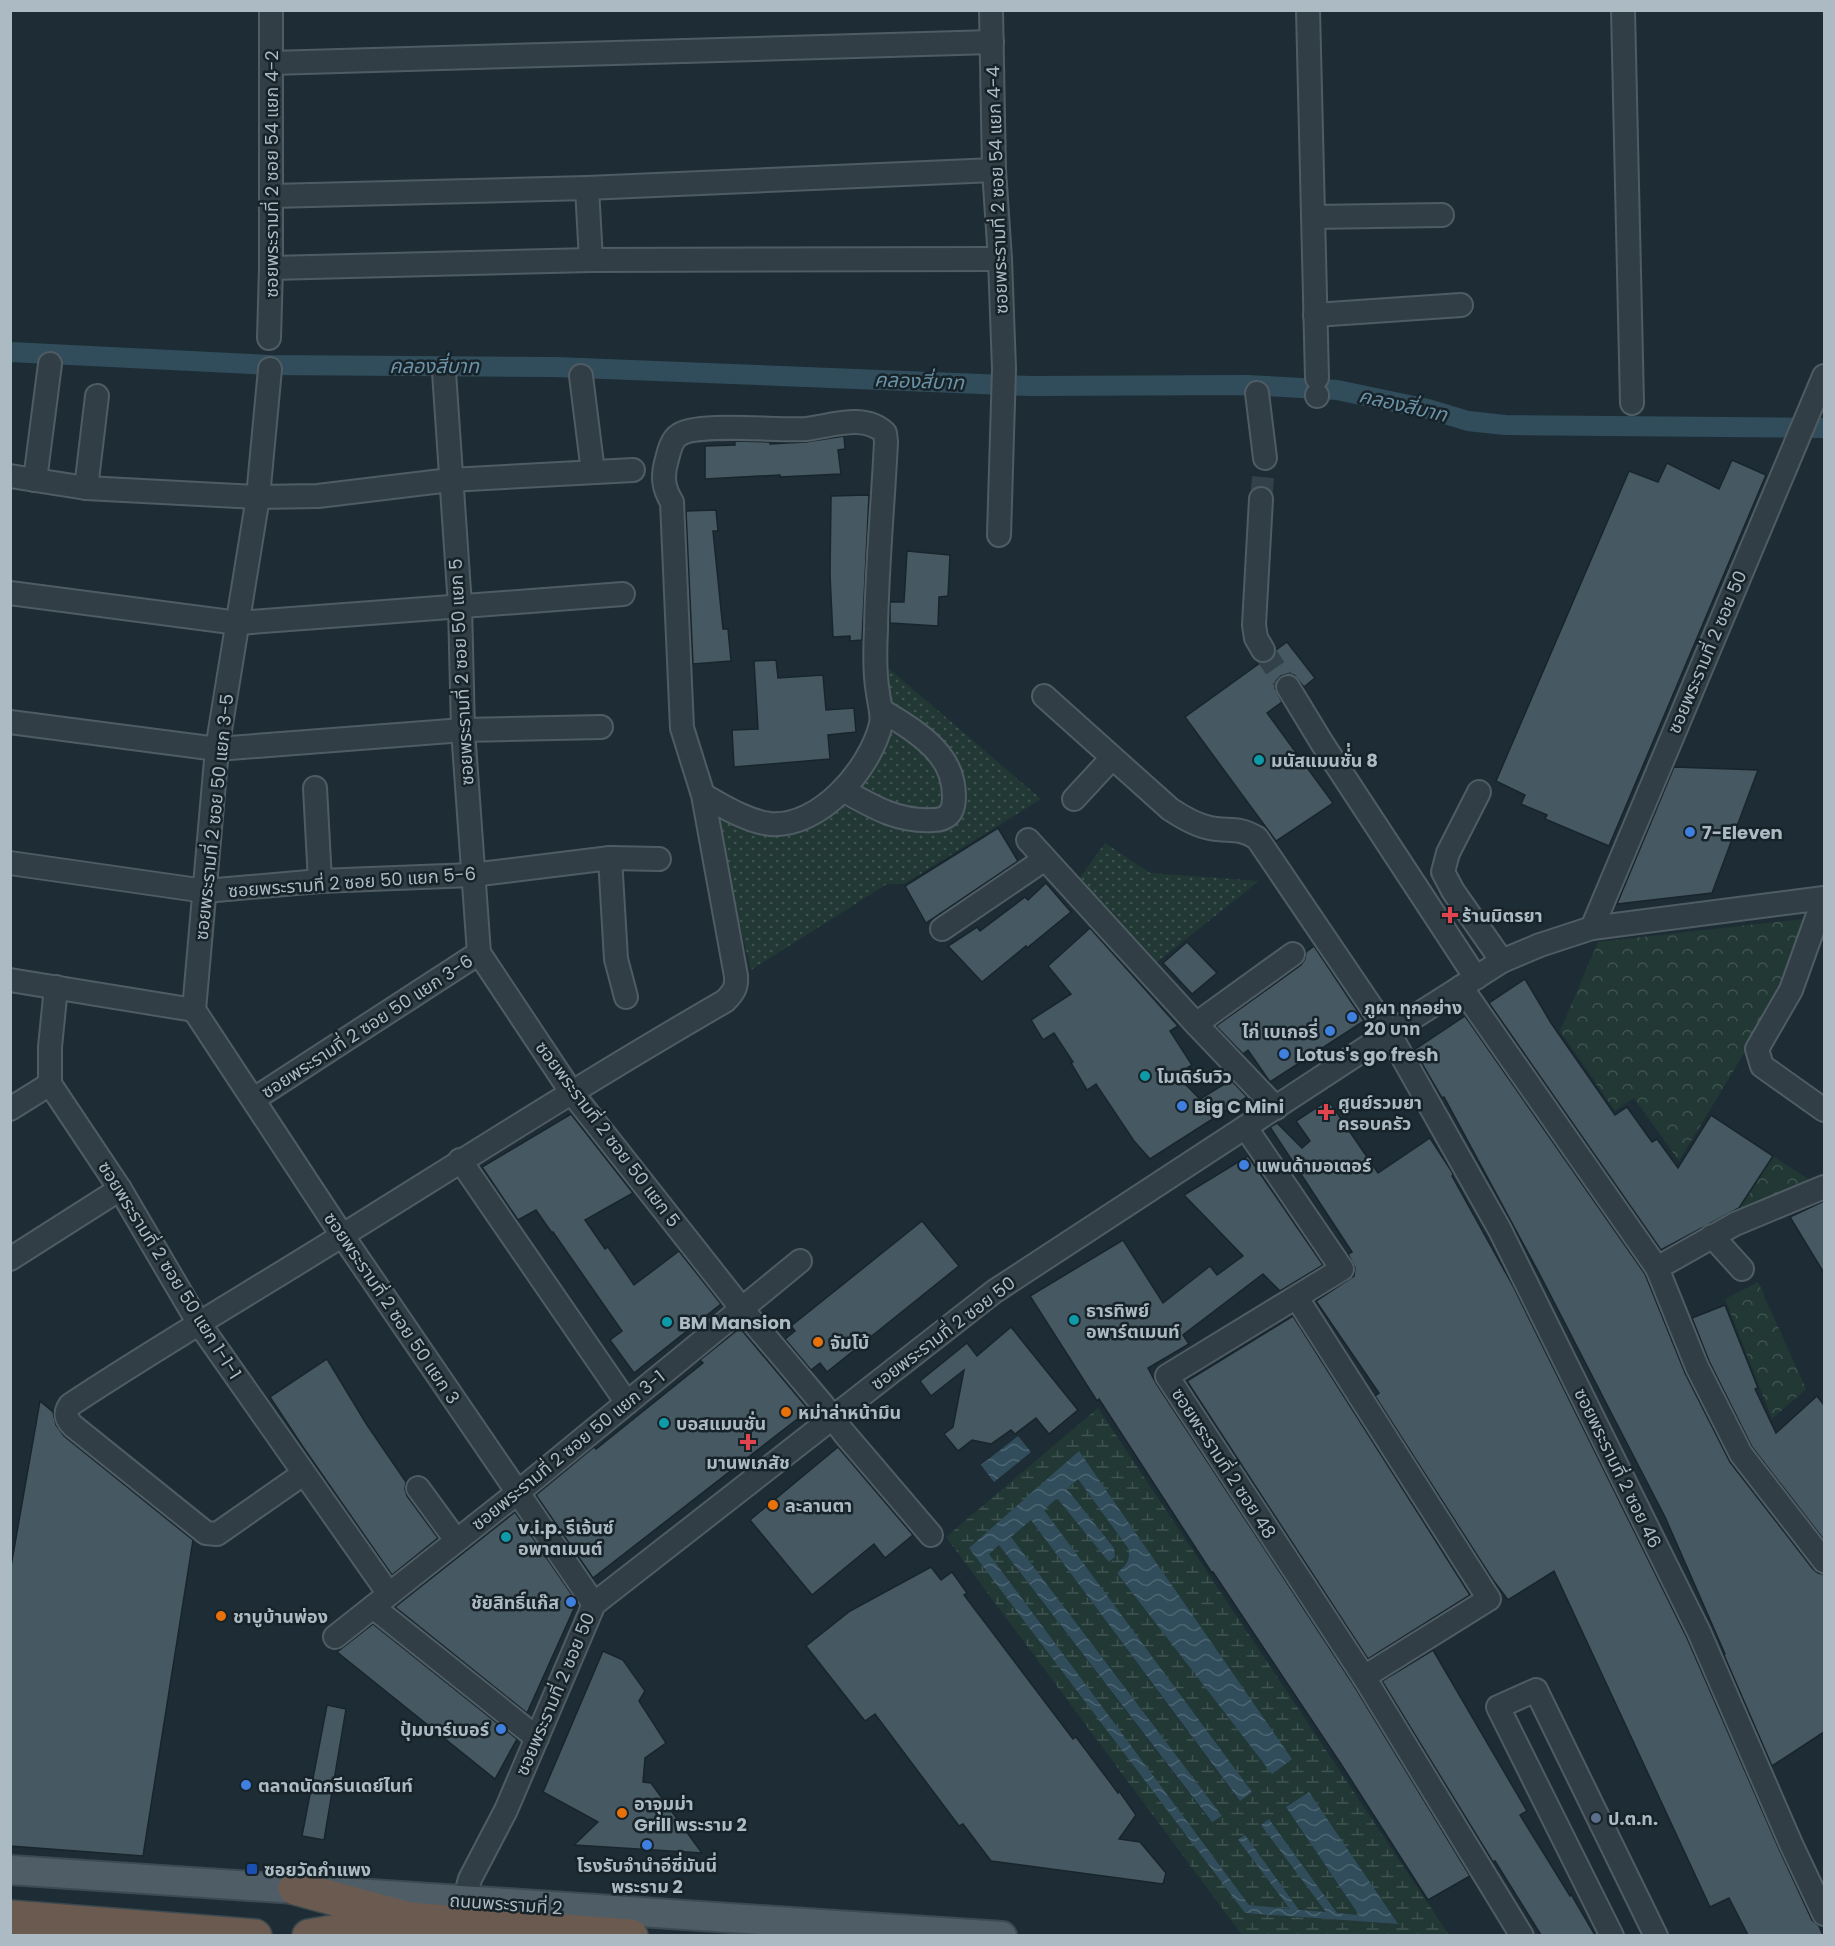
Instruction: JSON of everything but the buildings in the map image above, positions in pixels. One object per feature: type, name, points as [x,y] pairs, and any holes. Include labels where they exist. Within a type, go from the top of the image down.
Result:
[{"type":"highway","points":[[295,1888],[409,1919],[631,1935]]},
{"type":"highway","points":[[10,1917],[255,1935]]},
{"type":"highway","points":[[309,1935],[409,1919]]},
{"type":"highway","points":[[10,1934],[25,1935]]},
{"type":"main road","name":"ถนนพระรามที่ 2","points":[[10,1870],[1002,1935]]},
{"type":"street","name":"ซอยพระรามที่ 2 ซอย 54 แยก 4-2","points":[[269,338],[272,268],[271,10]]},
{"type":"street","name":"ซอยพระรามที่ 2 ซอย 54 แยก 4-4","points":[[991,10],[994,170],[1004,369],[999,535]]},
{"type":"street","points":[[1308,10],[1317,390]]},
{"type":"street","points":[[1623,10],[1632,403]]},
{"type":"street","points":[[271,63],[992,42]]},
{"type":"street","points":[[271,196],[587,188],[994,170]]},
{"type":"street","points":[[587,188],[591,260]]},
{"type":"street","points":[[1313,217],[1442,215]]},
{"type":"street","points":[[272,268],[591,260],[1000,259]]},
{"type":"street","points":[[1316,315],[1461,305]]},
{"type":"street","points":[[35,480],[50,364]]},
{"type":"street","name":"ซอยพระรามที่ 2 ซอย 50 แยก 3-5","points":[[194,1010],[217,749],[258,497],[270,369]]},
{"type":"street","name":"ซอยพระรามที่ 2 ซอย 50 แยก 5","points":[[444,372],[460,606],[463,730],[479,954],[572,1093],[742,1309],[931,1535]]},
{"type":"street","points":[[581,376],[593,472]]},
{"type":"street","name":"ซอยพระรามที่ 2 ซอย 50","points":[[1592,928],[1821,384]]},
{"type":"street","points":[[1257,393],[1265,458]]},
{"type":"street","points":[[86,488],[97,396]]},
{"type":"street","points":[[303,1474],[217,1534],[206,1533],[68,1420],[66,1410],[70,1405],[198,1322],[733,993],[737,984],[736,976],[703,795],[682,728],[672,502],[664,489],[667,459],[674,440],[679,435],[699,429],[804,429],[858,421],[878,426],[885,433],[876,629],[877,691],[882,722],[874,745],[843,790],[825,807],[795,821],[771,824],[749,819],[703,795]]},
{"type":"street","points":[[10,476],[86,488],[258,497],[318,495],[450,480],[633,470]]},
{"type":"street","points":[[1261,499],[1254,626],[1256,638],[1263,650]]},
{"type":"street","points":[[10,592],[238,623],[623,594]]},
{"type":"street","points":[[1288,687],[1468,982],[1657,1268],[1696,1367],[1741,1454],[1824,1561]]},
{"type":"street","name":"ซอยพระรามที่ 2 ซอย 46","points":[[1044,696],[1170,809],[1189,821],[1210,828],[1235,829],[1257,838],[1389,1033],[1500,1230],[1613,1457],[1699,1632],[1791,1844],[1824,1914]]},
{"type":"street","points":[[843,790],[883,812],[915,821],[940,820],[948,817],[953,809],[954,789],[951,776],[938,752],[881,710]]},
{"type":"street","points":[[10,722],[217,749],[463,730],[601,727]]},
{"type":"street","points":[[1074,799],[1112,758]]},
{"type":"street","points":[[315,788],[320,881]]},
{"type":"street","points":[[1479,792],[1448,854],[1443,873],[1502,961]]},
{"type":"street","points":[[1028,840],[1276,1108]]},
{"type":"street","points":[[610,858],[616,959],[626,997]]},
{"type":"street","name":"ซอยพระรามที่ 2 ซอย 50 แยก 5-6","points":[[10,863],[205,891],[320,881],[472,875],[610,858],[659,859]]},
{"type":"street","points":[[942,929],[1045,859]]},
{"type":"street","points":[[1824,898],[1791,990],[1757,1049],[1762,1066],[1824,1110]]},
{"type":"street","name":"ซอยพระรามที่ 2 ซอย 50","points":[[464,1901],[470,1879],[506,1810],[594,1604],[995,1290],[1502,961],[1540,945],[1592,928],[1824,898]]},
{"type":"street","name":"ซอยพระรามที่ 2 ซอย 50 แยก 3-6","points":[[254,1099],[479,954]]},
{"type":"street","points":[[1196,1024],[1293,954]]},
{"type":"street","points":[[10,980],[194,1010]]},
{"type":"street","points":[[10,1109],[50,1084],[50,1047],[56,987]]},
{"type":"street","name":"ซอยพระรามที่ 2 ซอย 50 แยก 3","points":[[194,1010],[342,1235],[594,1604]]},
{"type":"street","name":"ซอยพระรามที่ 2 ซอย 50 แยก 1-1-1","points":[[50,1084],[120,1189],[198,1322],[303,1474],[381,1600],[537,1738]]},
{"type":"street","name":"ซอยพระรามที่ 2 ซอย 48","points":[[1246,1128],[1342,1269],[1167,1376],[1364,1677],[1522,1935]]},
{"type":"street","points":[[460,1161],[627,1403]]},
{"type":"street","points":[[1657,1268],[1735,1224],[1824,1187]]},
{"type":"street","points":[[10,1259],[120,1189]]},
{"type":"street","points":[[1712,1236],[1742,1269]]},
{"type":"street","name":"ซอยพระรามที่ 2 ซอย 50 แยก 3-1","points":[[335,1637],[517,1493],[800,1261]]},
{"type":"street","points":[[1298,1298],[1489,1599],[1364,1677]]},
{"type":"street","points":[[418,1488],[456,1540]]},
{"type":"street","points":[[1612,1935],[1498,1707],[1536,1690],[1656,1935]]},
{"type":"green space","points":[[886,666],[1041,799],[904,884],[887,884],[751,970],[712,811],[744,827],[848,799],[909,824],[962,797],[907,717],[887,698]]},
{"type":"green space","points":[[893,727],[908,733],[941,774],[944,809],[916,816],[856,787],[887,729]]},
{"type":"green space","points":[[1105,843],[1150,873],[1259,881],[1152,966],[1076,883]]},
{"type":"green space","points":[[1811,918],[1785,985],[1679,1161],[1634,1098],[1615,1111],[1560,1031],[1598,942]]},
{"type":"green space","points":[[1773,1156],[1816,1184],[1732,1218]]},
{"type":"green space","points":[[1758,1282],[1806,1389],[1772,1419],[1725,1299]]},
{"type":"green space","points":[[1098,1408],[1449,1935],[1242,1935],[946,1537]],"holes":[[[1080,1452],[1272,1774],[1117,1573],[1128,1559],[1128,1548],[1078,1479],[1067,1489],[1114,1548],[1115,1557],[1110,1562],[1057,1497],[1043,1510],[1251,1792],[1239,1801],[1031,1520],[1011,1537],[1222,1816],[1211,1822],[999,1545],[988,1554],[1249,1905],[1291,1909],[1238,1841],[1245,1836],[1299,1910],[1327,1912],[1261,1825],[1269,1819],[1337,1913],[1359,1915],[1286,1807],[1309,1792],[1397,1924],[1245,1913],[970,1548]]]},
{"type":"water","points":[[1018,1436],[1031,1452],[994,1482],[981,1465]]},
{"type":"water","points":[[1079,1451],[1292,1759],[1272,1774],[1117,1573],[1127,1562],[1128,1548],[1078,1479],[1067,1489],[1114,1548],[1115,1557],[1109,1562],[1057,1498],[1044,1510],[1252,1792],[1240,1801],[1031,1520],[1011,1537],[1222,1816],[1212,1822],[999,1545],[989,1554],[1249,1905],[1290,1909],[1238,1840],[1245,1835],[1299,1910],[1326,1912],[1261,1825],[1269,1819],[1337,1913],[1359,1915],[1286,1807],[1309,1792],[1398,1924],[1245,1913],[969,1548]]},
{"type":"waterway","name":"คลองสี่บาท","points":[[10,352],[270,365],[555,367],[1031,386],[1247,385],[1337,390],[1428,409],[1468,421],[1505,425],[1824,428]]},
{"type":"tunnel","points":[[1261,499],[1265,458]]},
{"type":"tunnel","points":[[1263,650],[1288,687]]},
{"type":"place","name":"มนัสแมนชั่่น 8","points":[[1259,760]]},
{"type":"place","name":"7-Eleven","points":[[1690,832]]},
{"type":"place","name":"ร้านมิตรยา","points":[[1450,915]]},
{"type":"place","name":"ภูผา ทุกอย่าง 20 บาท","points":[[1352,1017]]},
{"type":"place","name":"ไก่ เบเกอรี่","points":[[1330,1031]]},
{"type":"place","name":"Lotus's go fresh","points":[[1284,1054]]},
{"type":"place","name":"โมเดิร์นวิว","points":[[1145,1076]]},
{"type":"place","name":"Big C Mini","points":[[1182,1106]]},
{"type":"place","name":"ศูนย์รวมยา ครอบครัว","points":[[1326,1112]]},
{"type":"place","name":"แพนด้ามอเตอร์","points":[[1244,1165]]},
{"type":"place","name":"ธารทิพย์ อพาร์ตเมนท์","points":[[1074,1320]]},
{"type":"place","name":"BM Mansion","points":[[667,1322]]},
{"type":"place","name":"จัมโบ้","points":[[818,1342]]},
{"type":"place","name":"หม่าล่าหน้ามึน","points":[[786,1412]]},
{"type":"place","name":"บอสแมนชั่น","points":[[664,1423]]},
{"type":"place","name":"มานพเภสัช","points":[[748,1442]]},
{"type":"place","name":"ละลานตา","points":[[773,1505]]},
{"type":"place","name":"v.i.p. รีเจ้นซ์ อพาตเมนต์","points":[[506,1537]]},
{"type":"place","name":"ชัยสิทธิ์แก๊ส","points":[[571,1602]]},
{"type":"place","name":"ชาบูบ้านพ่อง","points":[[221,1616]]},
{"type":"place","name":"ปุ้มบาร์เบอร์","points":[[501,1729]]},
{"type":"place","name":"ตลาดนัดกรีนเดย์ไนท์","points":[[246,1785]]},
{"type":"place","name":"อาจุมม่า Grill พระราม 2","points":[[622,1813]]},
{"type":"place","name":"ป.ต.ท.","points":[[1596,1818]]},
{"type":"place","name":"โรงรับจำนำอีซี่มันนี่ พระราม 2","points":[[647,1845]]},
{"type":"place","name":"ซอยวัดกำแพง","points":[[252,1869]]}]
